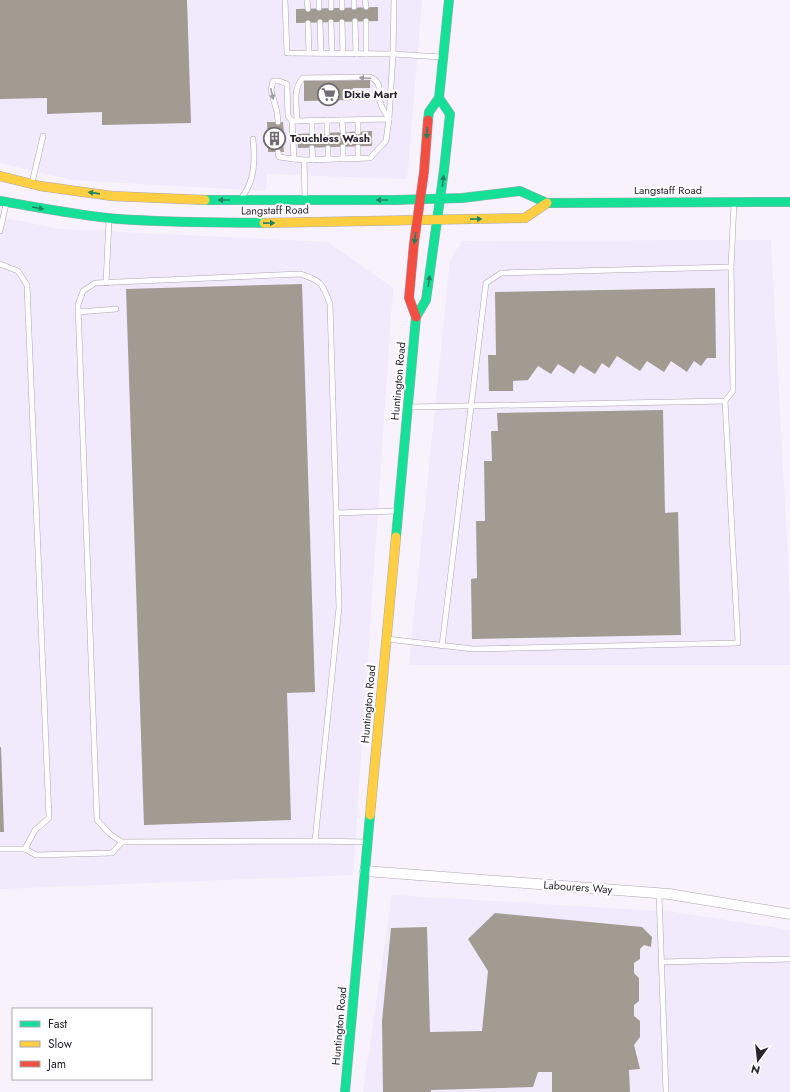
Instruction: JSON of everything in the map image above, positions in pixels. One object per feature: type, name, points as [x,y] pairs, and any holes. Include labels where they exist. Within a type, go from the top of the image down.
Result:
[{"type":"main road","name":"Huntington Road","points":[[345,1092],[416,317],[409,298],[421,199],[429,112],[439,98],[449,0]]},
{"type":"main road","name":"Huntington Road","points":[[416,317],[426,300],[450,114],[439,98]]},
{"type":"main road","name":"Langstaff Road","points":[[0,176],[32,184],[112,196],[187,200],[440,199],[520,191],[547,203],[790,202]]},
{"type":"main road","name":"Langstaff Road","points":[[3,202],[109,218],[174,222],[265,223],[525,218],[547,203]]},
{"type":"street","name":"Labourers Way","points":[[365,871],[659,893],[790,914]]},
{"type":"lane","points":[[285,0],[287,53],[393,54],[443,57]]},
{"type":"lane","points":[[307,0],[308,9]]},
{"type":"lane","points":[[319,0],[319,8]]},
{"type":"lane","points":[[330,0],[331,8]]},
{"type":"lane","points":[[342,0],[342,8]]},
{"type":"lane","points":[[354,0],[354,7]]},
{"type":"lane","points":[[365,0],[366,7]]},
{"type":"lane","points":[[278,152],[279,157],[304,160],[370,158],[386,141],[393,54],[394,0]]},
{"type":"lane","points":[[355,21],[356,54]]},
{"type":"lane","points":[[366,21],[366,54]]},
{"type":"lane","points":[[320,22],[321,53]]},
{"type":"lane","points":[[331,22],[332,53]]},
{"type":"lane","points":[[342,22],[343,53]]},
{"type":"lane","points":[[308,23],[309,53]]},
{"type":"lane","points":[[294,159],[296,91],[297,84],[303,78],[370,78],[376,80],[379,85],[380,102],[388,119]]},
{"type":"lane","points":[[278,122],[271,90],[273,81],[279,80],[287,84],[288,116],[295,121],[388,119]]},
{"type":"lane","points":[[327,120],[327,133]]},
{"type":"lane","points":[[342,120],[343,132]]},
{"type":"lane","points":[[358,120],[358,132]]},
{"type":"lane","points":[[312,121],[312,133]]},
{"type":"lane","points":[[32,184],[43,136]]},
{"type":"lane","points":[[239,200],[249,186],[254,172],[253,139]]},
{"type":"lane","points":[[343,147],[343,159]]},
{"type":"lane","points":[[358,147],[358,159]]},
{"type":"lane","points":[[312,148],[313,160]]},
{"type":"lane","points":[[328,148],[328,159]]},
{"type":"lane","points":[[304,160],[306,200]]},
{"type":"lane","points":[[0,231],[3,202]]},
{"type":"lane","points":[[386,639],[473,649],[738,644],[725,401],[734,391],[731,267],[734,202]]},
{"type":"lane","points":[[106,283],[109,218]]},
{"type":"lane","points":[[0,264],[18,271],[27,285],[28,293],[48,818],[35,830],[25,849]]},
{"type":"lane","points":[[442,646],[486,283],[501,273],[731,267]]},
{"type":"lane","points":[[315,841],[339,607],[330,304],[324,287],[314,278],[300,274],[95,283],[83,291],[78,305],[78,312],[98,820],[110,834],[122,842],[368,842]]},
{"type":"lane","points":[[78,312],[116,309]]},
{"type":"lane","points":[[408,407],[725,401]]},
{"type":"lane","points":[[336,513],[398,511]]},
{"type":"lane","points":[[0,849],[25,849],[36,855],[112,852],[122,842]]},
{"type":"lane","points":[[659,893],[666,1092]]},
{"type":"lane","points":[[662,962],[790,959]]},
{"type":"shaded area","points":[[0,0],[422,0],[407,179],[267,174],[266,191],[72,180],[0,163]]},
{"type":"shaded area","points":[[0,217],[60,229],[328,242],[393,288],[353,875],[0,889]]},
{"type":"shaded area","points":[[771,240],[790,602],[790,665],[409,665],[450,260],[462,241]]},
{"type":"shaded area","points":[[392,895],[674,912],[790,930],[790,1092],[363,1092]]},
{"type":"building","points":[[0,0],[187,0],[191,123],[102,125],[102,112],[47,114],[47,98],[0,99]]},
{"type":"building","points":[[378,7],[378,21],[296,23],[296,9]]},
{"type":"building","name":"Dixie Mart","points":[[370,80],[370,88],[353,88],[353,100],[304,101],[304,81]]},
{"type":"building","name":"Touchless Wash","points":[[267,122],[283,122],[284,133],[282,136],[282,141],[284,152],[268,152]]},
{"type":"building","points":[[372,131],[372,146],[298,148],[297,134]]},
{"type":"building","points":[[302,284],[315,692],[287,693],[291,820],[144,825],[126,289]]},
{"type":"building","points":[[715,288],[716,358],[707,358],[701,366],[694,361],[687,372],[671,361],[664,372],[647,361],[640,371],[617,356],[609,368],[602,363],[595,374],[580,365],[574,374],[558,364],[551,374],[538,366],[528,380],[513,381],[513,391],[489,391],[488,355],[496,355],[495,292]]},
{"type":"building","points":[[663,410],[665,513],[678,512],[681,635],[472,639],[471,579],[477,578],[476,521],[485,521],[484,461],[492,461],[491,431],[498,431],[497,413]]},
{"type":"building","points":[[1,747],[4,832],[0,832]]},
{"type":"building","points":[[495,913],[642,927],[652,937],[651,947],[644,945],[640,949],[640,959],[634,963],[634,973],[639,978],[639,1001],[634,1005],[634,1016],[640,1021],[640,1037],[634,1045],[640,1069],[629,1070],[630,1092],[552,1092],[552,1072],[538,1072],[533,1087],[431,1090],[431,1092],[383,1092],[382,1021],[391,928],[427,927],[430,1032],[482,1031],[488,971],[468,939]]},
{"type":"traffic: fast","points":[[428,120],[429,112],[439,98],[449,0]]},
{"type":"traffic: fast","points":[[396,537],[416,317],[426,300],[444,170],[450,114],[439,98]]},
{"type":"traffic: fast","points":[[205,200],[394,200],[462,198],[520,191],[547,203],[790,202]]},
{"type":"traffic: fast","points":[[0,201],[128,220],[264,223]]},
{"type":"traffic: fast","points":[[345,1092],[370,815]]},
{"type":"traffic: slow","points":[[0,176],[40,186],[112,196],[205,200]]},
{"type":"traffic: slow","points":[[264,223],[525,218],[547,203]]},
{"type":"traffic: slow","points":[[370,815],[396,537]]},
{"type":"traffic: jam","points":[[416,317],[409,298],[414,243],[424,172],[428,120]]},
{"type":"place","name":"Dixie Mart","points":[[329,94]]},
{"type":"place","name":"Touchless Wash","points":[[275,138]]}]
